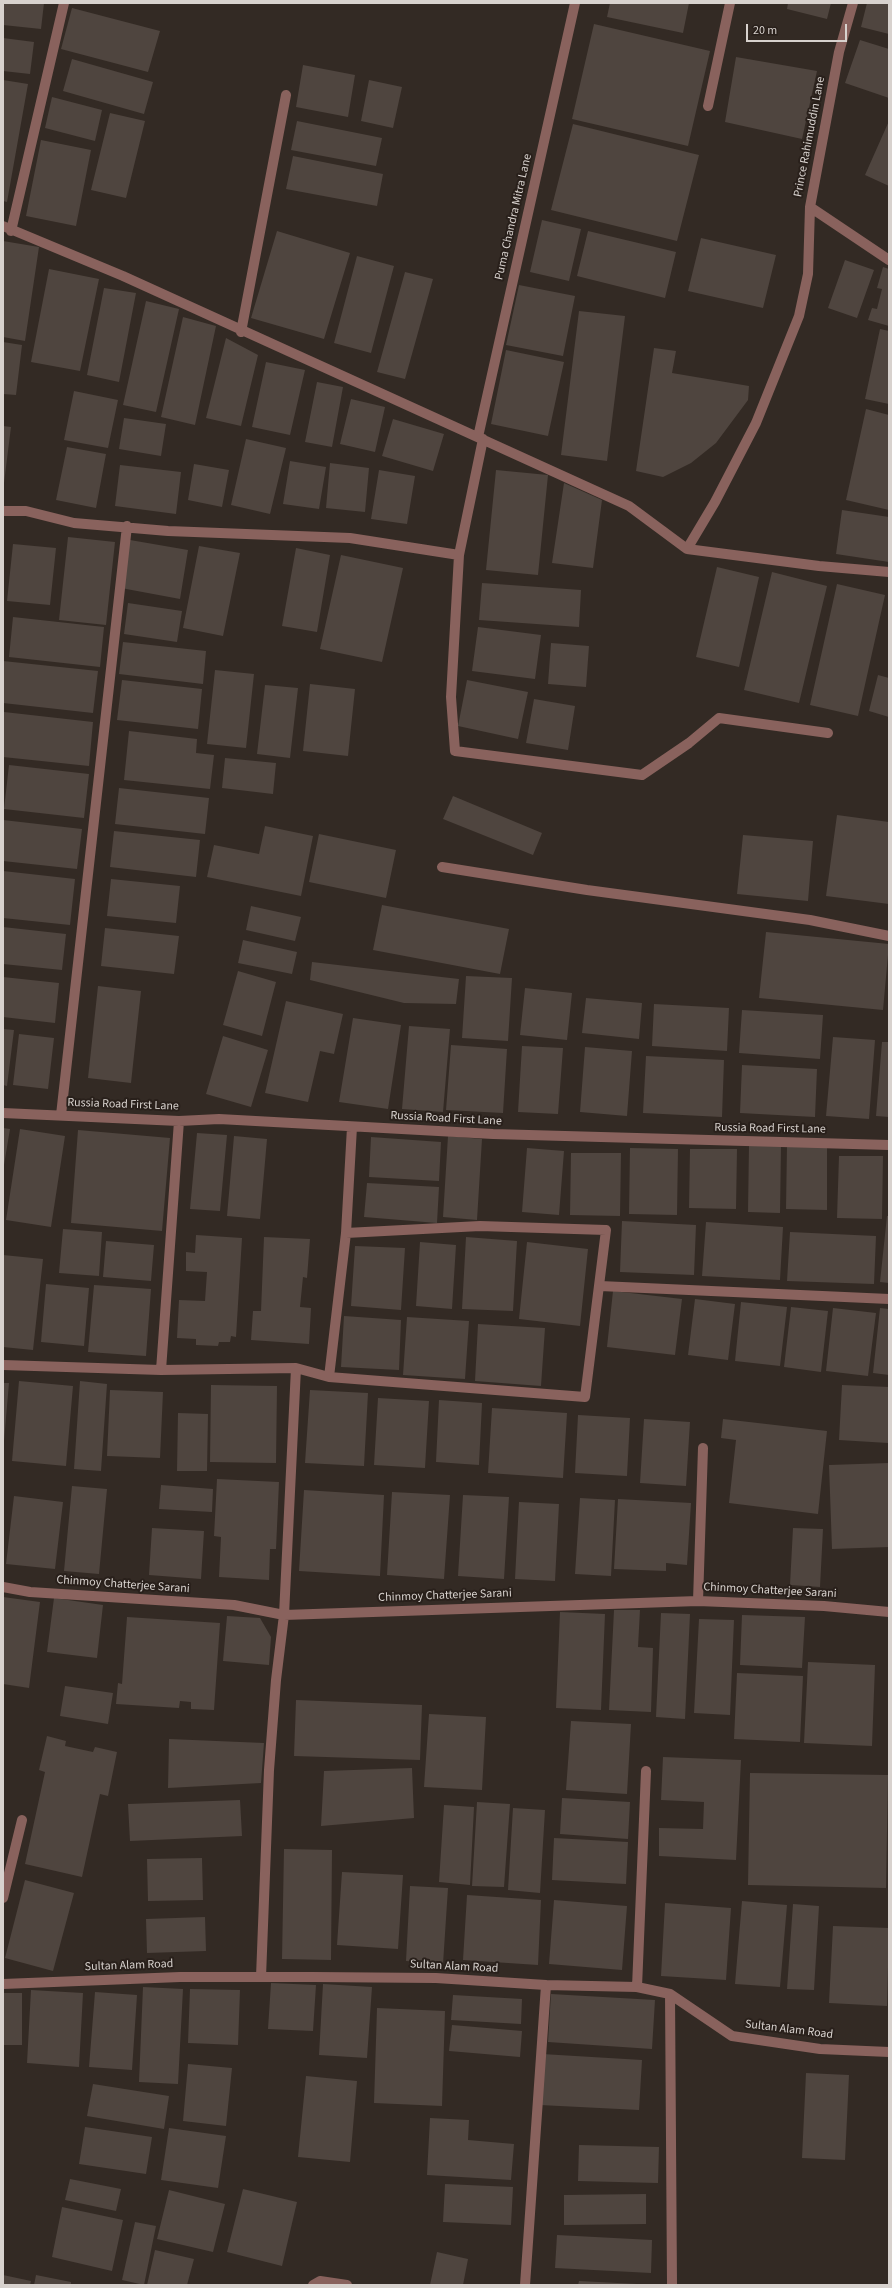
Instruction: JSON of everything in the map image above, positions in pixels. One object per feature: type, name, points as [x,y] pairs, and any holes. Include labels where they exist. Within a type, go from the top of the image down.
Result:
[{"type":"street","points":[[64,3],[7,228],[123,276],[241,332],[629,506],[687,549],[819,566],[889,572]]},
{"type":"street","name":"Puma Chandra Mitra Lane","points":[[576,3],[480,438],[459,555],[451,697],[455,751],[642,775],[718,718],[828,733]]},
{"type":"street","points":[[708,106],[730,3]]},
{"type":"street","name":"Prince Rahimuddin Lane","points":[[853,3],[839,52],[810,207],[889,260]]},
{"type":"street","points":[[241,332],[286,95]]},
{"type":"street","points":[[687,549],[715,502],[756,423],[799,316],[808,274],[810,207]]},
{"type":"street","points":[[3,511],[26,511],[74,523],[127,526],[168,531],[350,538],[459,555]]},
{"type":"street","points":[[61,1115],[127,526]]},
{"type":"street","points":[[442,867],[587,890],[810,920],[889,936]]},
{"type":"street","name":"Russia Road First Lane","points":[[3,1112],[180,1121],[219,1119],[493,1134],[889,1144]]},
{"type":"street","points":[[161,1370],[180,1121]]},
{"type":"street","points":[[329,1377],[346,1233],[352,1127]]},
{"type":"street","points":[[3,1365],[161,1370],[296,1368],[329,1377],[585,1398],[606,1230],[480,1226],[346,1233]]},
{"type":"street","points":[[600,1286],[889,1300]]},
{"type":"street","points":[[261,1977],[269,1770],[276,1680],[284,1615],[296,1368]]},
{"type":"street","points":[[698,1601],[704,1448]]},
{"type":"street","name":"Chinmoy Chatterjee Sarani","points":[[3,1587],[30,1592],[234,1605],[284,1615],[698,1601],[824,1606],[889,1612]]},
{"type":"street","points":[[637,1987],[646,1771]]},
{"type":"street","points":[[3,1898],[22,1820]]},
{"type":"street","name":"Sultan Alam Road","points":[[3,1984],[180,1977],[261,1977],[436,1978],[546,1985],[637,1987],[670,1994],[732,2036],[820,2048],[889,2052]]},
{"type":"street","points":[[525,2285],[546,1985]]},
{"type":"street","points":[[670,1994],[672,2285]]},
{"type":"street","points":[[313,2285],[320,2281],[347,2285]]},
{"type":"building","points":[[3,3],[44,3],[41,29],[3,25]]},
{"type":"building","points":[[610,3],[689,3],[683,33],[607,17]]},
{"type":"building","points":[[788,3],[831,3],[827,19],[787,9]]},
{"type":"building","points":[[867,3],[889,3],[889,34],[861,27]]},
{"type":"building","points":[[72,8],[160,31],[148,72],[61,49]]},
{"type":"building","points":[[594,24],[710,51],[688,146],[572,119]]},
{"type":"building","points":[[3,38],[34,42],[30,74],[3,71]]},
{"type":"building","points":[[860,40],[889,49],[889,98],[845,83]]},
{"type":"building","points":[[736,57],[817,71],[802,139],[725,122]]},
{"type":"building","points":[[72,59],[153,82],[144,114],[63,91]]},
{"type":"building","points":[[303,65],[355,75],[348,117],[296,107]]},
{"type":"building","points":[[3,80],[28,84],[7,202],[3,201]]},
{"type":"building","points":[[369,80],[402,87],[393,128],[361,121]]},
{"type":"building","points":[[52,97],[102,110],[95,141],[45,128]]},
{"type":"building","points":[[110,113],[145,121],[126,198],[91,190]]},
{"type":"building","points":[[297,121],[382,138],[376,166],[291,150]]},
{"type":"building","points":[[889,121],[889,186],[865,175]]},
{"type":"building","points":[[573,124],[699,155],[677,241],[551,210]]},
{"type":"building","points":[[41,140],[91,150],[76,226],[26,216]]},
{"type":"building","points":[[293,156],[383,174],[377,206],[286,189]]},
{"type":"building","points":[[542,220],[581,229],[569,281],[530,272]]},
{"type":"building","points":[[277,231],[350,253],[324,339],[251,318]]},
{"type":"building","points":[[588,231],[676,252],[665,298],[577,276]]},
{"type":"building","points":[[701,238],[776,255],[763,308],[688,291]]},
{"type":"building","points":[[3,241],[39,247],[25,341],[3,337]]},
{"type":"building","points":[[357,256],[394,266],[371,353],[334,343]]},
{"type":"building","points":[[845,260],[874,270],[857,318],[828,308]]},
{"type":"building","points":[[883,267],[889,269],[889,326],[868,320],[872,308],[877,309],[882,289],[877,288]]},
{"type":"building","points":[[49,269],[99,279],[80,371],[31,362]]},
{"type":"building","points":[[405,272],[433,279],[405,379],[377,372]]},
{"type":"building","points":[[519,285],[575,296],[563,356],[506,345]]},
{"type":"building","points":[[104,288],[136,293],[119,382],[87,375]]},
{"type":"building","points":[[146,301],[179,309],[156,412],[123,405]]},
{"type":"building","points":[[579,311],[625,316],[607,461],[561,455]]},
{"type":"building","points":[[183,317],[216,326],[195,425],[161,417]]},
{"type":"building","points":[[880,329],[889,331],[889,404],[865,399]]},
{"type":"building","points":[[226,338],[258,355],[241,426],[206,418]]},
{"type":"building","points":[[3,342],[22,345],[16,395],[3,394]]},
{"type":"building","points":[[654,348],[676,351],[672,373],[749,386],[748,400],[716,443],[691,463],[663,477],[636,471]]},
{"type":"building","points":[[506,350],[564,362],[548,436],[491,424]]},
{"type":"building","points":[[266,362],[305,370],[290,435],[252,427]]},
{"type":"building","points":[[317,382],[343,387],[332,447],[305,442]]},
{"type":"building","points":[[74,391],[118,400],[108,448],[64,440]]},
{"type":"building","points":[[351,399],[385,407],[375,452],[340,444]]},
{"type":"building","points":[[866,409],[889,415],[889,510],[846,500]]},
{"type":"building","points":[[124,418],[166,424],[161,456],[119,449]]},
{"type":"building","points":[[393,419],[444,434],[433,471],[382,456]]},
{"type":"building","points":[[3,426],[11,427],[4,483],[3,483]]},
{"type":"building","points":[[246,439],[286,448],[270,514],[231,505]]},
{"type":"building","points":[[67,447],[106,454],[96,508],[56,500]]},
{"type":"building","points":[[290,461],[326,467],[319,509],[283,504]]},
{"type":"building","points":[[330,463],[369,468],[365,512],[326,508]]},
{"type":"building","points":[[194,464],[229,470],[222,507],[188,500]]},
{"type":"building","points":[[120,465],[181,472],[176,514],[115,506]]},
{"type":"building","points":[[379,470],[415,476],[407,524],[371,519]]},
{"type":"building","points":[[496,470],[548,475],[538,575],[486,570]]},
{"type":"building","points":[[564,483],[602,500],[593,568],[552,563]]},
{"type":"building","points":[[842,510],[889,517],[889,562],[836,554]]},
{"type":"building","points":[[68,537],[115,542],[106,625],[59,620]]},
{"type":"building","points":[[130,540],[188,550],[180,599],[121,588]]},
{"type":"building","points":[[13,544],[56,548],[50,605],[7,601]]},
{"type":"building","points":[[199,546],[240,553],[223,636],[183,628]]},
{"type":"building","points":[[296,548],[330,555],[317,632],[282,626]]},
{"type":"building","points":[[341,555],[403,568],[382,662],[320,649]]},
{"type":"building","points":[[717,567],[759,577],[739,667],[696,657]]},
{"type":"building","points":[[772,572],[827,586],[799,703],[744,690]]},
{"type":"building","points":[[482,583],[581,590],[579,627],[479,620]]},
{"type":"building","points":[[837,584],[885,595],[858,716],[810,705]]},
{"type":"building","points":[[128,603],[182,611],[177,642],[124,634]]},
{"type":"building","points":[[13,617],[104,627],[100,667],[9,657]]},
{"type":"building","points":[[478,627],[541,635],[535,679],[472,671]]},
{"type":"building","points":[[123,642],[206,651],[203,684],[119,674]]},
{"type":"building","points":[[551,643],[589,646],[586,687],[548,684]]},
{"type":"building","points":[[3,661],[98,671],[93,713],[3,703]]},
{"type":"building","points":[[215,670],[254,674],[246,748],[207,744]]},
{"type":"building","points":[[878,675],[889,678],[889,717],[869,711]]},
{"type":"building","points":[[122,680],[202,689],[198,729],[117,720]]},
{"type":"building","points":[[467,680],[528,692],[518,739],[458,726]]},
{"type":"building","points":[[310,684],[355,689],[348,756],[303,751]]},
{"type":"building","points":[[265,685],[298,688],[290,758],[257,754]]},
{"type":"building","points":[[534,699],[575,706],[568,750],[526,743]]},
{"type":"building","points":[[4,712],[93,722],[89,766],[3,757]]},
{"type":"building","points":[[129,731],[197,739],[196,753],[214,755],[210,789],[124,780]]},
{"type":"building","points":[[225,758],[276,763],[273,794],[222,788]]},
{"type":"building","points":[[9,765],[89,774],[84,818],[4,809]]},
{"type":"building","points":[[119,788],[209,798],[205,834],[115,824]]},
{"type":"building","points":[[453,796],[542,833],[533,855],[443,819]]},
{"type":"building","points":[[837,815],[889,822],[889,904],[826,896]]},
{"type":"building","points":[[3,820],[82,829],[77,869],[3,861]]},
{"type":"building","points":[[265,826],[313,836],[301,896],[207,877],[214,845],[259,854]]},
{"type":"building","points":[[114,831],[200,840],[196,877],[110,867]]},
{"type":"building","points":[[319,834],[396,850],[386,898],[309,882]]},
{"type":"building","points":[[743,835],[813,841],[808,901],[737,894]]},
{"type":"building","points":[[3,871],[75,879],[70,925],[3,918]]},
{"type":"building","points":[[111,879],[180,886],[176,923],[107,916]]},
{"type":"building","points":[[382,905],[509,929],[500,974],[373,950]]},
{"type":"building","points":[[251,906],[301,917],[295,941],[246,930]]},
{"type":"building","points":[[3,927],[66,934],[62,970],[3,964]]},
{"type":"building","points":[[105,928],[179,936],[174,974],[101,966]]},
{"type":"building","points":[[766,932],[889,944],[883,1010],[759,998]]},
{"type":"building","points":[[243,940],[297,952],[292,974],[238,963]]},
{"type":"building","points":[[312,962],[459,979],[456,1004],[404,1003],[310,980]]},
{"type":"building","points":[[238,971],[276,982],[262,1036],[223,1025]]},
{"type":"building","points":[[466,976],[512,978],[508,1041],[462,1038]]},
{"type":"building","points":[[3,977],[59,983],[55,1023],[3,1017]]},
{"type":"building","points":[[98,986],[141,991],[131,1083],[88,1078]]},
{"type":"building","points":[[525,988],[572,993],[567,1040],[520,1035]]},
{"type":"building","points":[[586,998],[642,1003],[639,1039],[582,1033]]},
{"type":"building","points":[[286,1001],[343,1014],[334,1054],[320,1051],[308,1102],[265,1093]]},
{"type":"building","points":[[654,1004],[729,1008],[727,1051],[652,1046]]},
{"type":"building","points":[[742,1010],[823,1015],[820,1059],[739,1053]]},
{"type":"building","points":[[353,1018],[401,1025],[388,1109],[339,1102]]},
{"type":"building","points":[[409,1026],[450,1029],[443,1112],[402,1109]]},
{"type":"building","points":[[3,1029],[14,1030],[7,1086],[3,1085]]},
{"type":"building","points":[[19,1034],[54,1038],[48,1089],[13,1085]]},
{"type":"building","points":[[223,1036],[268,1050],[251,1107],[206,1094]]},
{"type":"building","points":[[833,1037],[875,1040],[869,1119],[826,1116]]},
{"type":"building","points":[[882,1042],[889,1042],[889,1117],[876,1116]]},
{"type":"building","points":[[451,1045],[507,1049],[503,1113],[446,1110]]},
{"type":"building","points":[[522,1046],[563,1048],[558,1114],[518,1112]]},
{"type":"building","points":[[585,1047],[632,1051],[627,1116],[580,1112]]},
{"type":"building","points":[[646,1056],[724,1060],[722,1117],[643,1113]]},
{"type":"building","points":[[742,1065],[817,1069],[815,1117],[740,1113]]},
{"type":"building","points":[[3,1128],[10,1129],[4,1165],[3,1165]]},
{"type":"building","points":[[20,1129],[65,1136],[51,1227],[6,1220]]},
{"type":"building","points":[[78,1130],[170,1138],[162,1231],[71,1223]]},
{"type":"building","points":[[197,1133],[227,1135],[220,1211],[190,1209]]},
{"type":"building","points":[[234,1136],[267,1139],[260,1219],[227,1216]]},
{"type":"building","points":[[448,1136],[482,1139],[477,1220],[443,1217]]},
{"type":"building","points":[[371,1137],[441,1142],[439,1181],[369,1177]]},
{"type":"building","points":[[749,1145],[781,1146],[780,1213],[748,1212]]},
{"type":"building","points":[[787,1145],[827,1145],[827,1210],[786,1209]]},
{"type":"building","points":[[527,1148],[564,1151],[559,1215],[522,1212]]},
{"type":"building","points":[[630,1148],[678,1149],[677,1215],[629,1214]]},
{"type":"building","points":[[690,1149],[737,1149],[736,1209],[689,1208]]},
{"type":"building","points":[[571,1153],[621,1153],[620,1216],[570,1215]]},
{"type":"building","points":[[839,1156],[883,1156],[882,1219],[837,1218]]},
{"type":"building","points":[[367,1183],[439,1187],[437,1223],[364,1217]]},
{"type":"building","points":[[887,1216],[889,1216],[889,1283],[880,1282]]},
{"type":"building","points":[[622,1221],[696,1225],[694,1275],[620,1272]]},
{"type":"building","points":[[706,1222],[783,1227],[780,1280],[702,1276]]},
{"type":"building","points":[[63,1229],[102,1232],[99,1276],[59,1273]]},
{"type":"building","points":[[790,1232],[876,1236],[874,1284],[787,1281]]},
{"type":"building","points":[[196,1235],[242,1238],[236,1337],[231,1336],[230,1342],[219,1342],[218,1346],[196,1345],[196,1339],[177,1338],[179,1300],[205,1301],[207,1272],[186,1271],[186,1252],[195,1253]]},
{"type":"building","points":[[264,1237],[310,1239],[307,1278],[303,1277],[300,1307],[311,1308],[309,1344],[251,1340],[253,1311],[261,1311]]},
{"type":"building","points":[[466,1237],[517,1241],[513,1311],[462,1309]]},
{"type":"building","points":[[106,1241],[154,1245],[151,1281],[103,1277]]},
{"type":"building","points":[[420,1242],[456,1245],[452,1309],[416,1306]]},
{"type":"building","points":[[527,1242],[588,1249],[580,1326],[519,1319]]},
{"type":"building","points":[[355,1246],[405,1248],[401,1310],[351,1306]]},
{"type":"building","points":[[3,1255],[43,1259],[33,1350],[3,1347]]},
{"type":"building","points":[[46,1284],[89,1288],[84,1346],[41,1342]]},
{"type":"building","points":[[94,1285],[151,1289],[146,1356],[88,1352]]},
{"type":"building","points":[[613,1291],[682,1299],[675,1355],[607,1347]]},
{"type":"building","points":[[695,1299],[735,1304],[728,1360],[688,1355]]},
{"type":"building","points":[[741,1302],[787,1307],[780,1366],[735,1361]]},
{"type":"building","points":[[791,1307],[828,1311],[821,1372],[784,1367]]},
{"type":"building","points":[[833,1308],[876,1313],[868,1376],[826,1371]]},
{"type":"building","points":[[880,1308],[889,1309],[889,1375],[873,1373]]},
{"type":"building","points":[[344,1316],[401,1320],[399,1370],[341,1367]]},
{"type":"building","points":[[407,1317],[469,1321],[465,1379],[403,1375]]},
{"type":"building","points":[[478,1324],[545,1328],[541,1386],[475,1381]]},
{"type":"building","points":[[19,1381],[73,1386],[66,1466],[12,1461]]},
{"type":"building","points":[[80,1381],[107,1384],[101,1471],[74,1469]]},
{"type":"building","points":[[3,1383],[9,1383],[4,1441],[3,1441]]},
{"type":"building","points":[[211,1385],[277,1386],[276,1463],[210,1462]]},
{"type":"building","points":[[842,1385],[889,1387],[888,1443],[839,1440]]},
{"type":"building","points":[[110,1390],[163,1392],[160,1458],[107,1456]]},
{"type":"building","points":[[310,1390],[368,1393],[364,1466],[305,1463]]},
{"type":"building","points":[[378,1398],[429,1401],[425,1468],[374,1465]]},
{"type":"building","points":[[439,1400],[482,1403],[479,1465],[436,1462]]},
{"type":"building","points":[[492,1408],[567,1413],[563,1478],[488,1473]]},
{"type":"building","points":[[178,1413],[208,1414],[207,1471],[177,1471]]},
{"type":"building","points":[[578,1415],[630,1418],[627,1476],[575,1473]]},
{"type":"building","points":[[644,1419],[690,1422],[686,1486],[640,1483]]},
{"type":"building","points":[[723,1419],[827,1431],[818,1514],[729,1503],[736,1440],[721,1438]]},
{"type":"building","points":[[889,1463],[889,1547],[832,1549],[829,1465]]},
{"type":"building","points":[[217,1479],[279,1482],[276,1549],[270,1549],[269,1580],[219,1577],[221,1537],[214,1536]]},
{"type":"building","points":[[161,1485],[213,1489],[212,1512],[159,1509]]},
{"type":"building","points":[[72,1486],[107,1489],[99,1574],[64,1571]]},
{"type":"building","points":[[304,1490],[384,1495],[380,1576],[299,1571]]},
{"type":"building","points":[[392,1492],[450,1495],[444,1579],[387,1575]]},
{"type":"building","points":[[463,1495],[509,1497],[504,1579],[458,1576]]},
{"type":"building","points":[[14,1496],[63,1502],[55,1569],[6,1564]]},
{"type":"building","points":[[580,1498],[615,1500],[611,1576],[575,1574]]},
{"type":"building","points":[[618,1499],[691,1503],[687,1565],[666,1563],[666,1571],[614,1569]]},
{"type":"building","points":[[519,1502],[559,1504],[555,1581],[515,1579]]},
{"type":"building","points":[[152,1528],[204,1531],[201,1579],[149,1575]]},
{"type":"building","points":[[793,1528],[823,1529],[820,1587],[790,1585]]},
{"type":"building","points":[[3,1597],[40,1602],[29,1688],[3,1684]]},
{"type":"building","points":[[54,1598],[103,1605],[97,1658],[47,1652]]},
{"type":"building","points":[[614,1610],[640,1610],[638,1647],[653,1648],[651,1712],[609,1710]]},
{"type":"building","points":[[560,1612],[605,1614],[601,1710],[556,1708]]},
{"type":"building","points":[[661,1613],[690,1614],[685,1719],[656,1717]]},
{"type":"building","points":[[742,1615],[805,1617],[802,1668],[740,1665]]},
{"type":"building","points":[[227,1616],[260,1618],[271,1637],[269,1665],[223,1661]]},
{"type":"building","points":[[127,1617],[220,1623],[214,1710],[191,1709],[191,1702],[180,1701],[179,1708],[116,1704],[118,1683],[122,1684]]},
{"type":"building","points":[[699,1619],[734,1620],[730,1715],[694,1713]]},
{"type":"building","points":[[808,1662],[875,1665],[872,1746],[804,1743]]},
{"type":"building","points":[[737,1673],[803,1676],[800,1742],[734,1739]]},
{"type":"building","points":[[65,1686],[113,1693],[108,1724],[60,1716]]},
{"type":"building","points":[[296,1700],[422,1705],[420,1760],[294,1756]]},
{"type":"building","points":[[429,1714],[486,1717],[482,1790],[424,1787]]},
{"type":"building","points":[[571,1721],[631,1724],[627,1794],[566,1790]]},
{"type":"building","points":[[47,1736],[66,1741],[65,1746],[93,1752],[95,1747],[117,1752],[108,1796],[100,1794],[82,1877],[25,1864],[45,1772],[39,1770]]},
{"type":"building","points":[[169,1739],[264,1743],[261,1783],[168,1788]]},
{"type":"building","points":[[663,1757],[741,1760],[736,1860],[659,1856],[659,1828],[703,1829],[704,1802],[661,1800]]},
{"type":"building","points":[[412,1768],[414,1818],[321,1826],[324,1771]]},
{"type":"building","points":[[750,1773],[888,1775],[886,1888],[748,1885]]},
{"type":"building","points":[[562,1798],[630,1802],[628,1839],[560,1834]]},
{"type":"building","points":[[240,1800],[242,1836],[130,1841],[128,1804]]},
{"type":"building","points":[[477,1802],[510,1804],[504,1887],[472,1886]]},
{"type":"building","points":[[444,1805],[474,1807],[470,1885],[439,1882]]},
{"type":"building","points":[[513,1808],[545,1810],[540,1893],[508,1890]]},
{"type":"building","points":[[554,1838],[628,1842],[626,1884],[552,1880]]},
{"type":"building","points":[[284,1849],[332,1850],[331,1960],[282,1959]]},
{"type":"building","points":[[202,1858],[203,1900],[148,1901],[147,1859]]},
{"type":"building","points":[[342,1872],[403,1875],[398,1949],[337,1945]]},
{"type":"building","points":[[25,1880],[74,1893],[53,1971],[5,1958]]},
{"type":"building","points":[[410,1886],[448,1888],[443,1964],[406,1961]]},
{"type":"building","points":[[467,1895],[541,1900],[538,1965],[463,1960]]},
{"type":"building","points":[[554,1900],[627,1906],[622,1970],[549,1964]]},
{"type":"building","points":[[742,1901],[787,1905],[780,1987],[735,1984]]},
{"type":"building","points":[[665,1903],[731,1908],[726,1980],[661,1976]]},
{"type":"building","points":[[793,1904],[819,1906],[814,1990],[787,1989]]},
{"type":"building","points":[[205,1917],[206,1951],[147,1953],[146,1919]]},
{"type":"building","points":[[833,1926],[889,1928],[887,2006],[829,2003]]},
{"type":"building","points":[[271,1983],[316,1985],[313,2031],[268,2029]]},
{"type":"building","points":[[323,1984],[372,1987],[367,2058],[319,2055]]},
{"type":"building","points":[[143,1987],[183,1989],[178,2084],[139,2082]]},
{"type":"building","points":[[190,1989],[240,1990],[238,2045],[188,2043]]},
{"type":"building","points":[[31,1990],[83,1993],[79,2067],[27,2063]]},
{"type":"building","points":[[95,1992],[137,1995],[132,2070],[89,2067]]},
{"type":"building","points":[[3,1993],[22,1993],[22,2045],[3,2045]]},
{"type":"building","points":[[551,1994],[655,2000],[652,2049],[548,2042]]},
{"type":"building","points":[[453,1995],[522,1999],[521,2024],[451,2020]]},
{"type":"building","points":[[377,2008],[445,2011],[442,2106],[374,2103]]},
{"type":"building","points":[[452,2025],[522,2031],[520,2057],[449,2051]]},
{"type":"building","points":[[542,2054],[642,2060],[639,2110],[540,2105]]},
{"type":"building","points":[[188,2064],[232,2068],[226,2126],[183,2121]]},
{"type":"building","points":[[806,2073],[849,2075],[845,2160],[802,2158]]},
{"type":"building","points":[[306,2076],[357,2081],[350,2162],[298,2157]]},
{"type":"building","points":[[93,2084],[169,2096],[164,2129],[87,2116]]},
{"type":"building","points":[[430,2118],[469,2120],[468,2140],[514,2144],[511,2180],[427,2175]]},
{"type":"building","points":[[85,2127],[152,2137],[146,2174],[79,2164]]},
{"type":"building","points":[[169,2128],[226,2136],[218,2188],[161,2180]]},
{"type":"building","points":[[579,2145],[659,2147],[658,2183],[578,2181]]},
{"type":"building","points":[[70,2179],[121,2189],[116,2211],[65,2200]]},
{"type":"building","points":[[445,2184],[513,2187],[511,2225],[443,2222]]},
{"type":"building","points":[[243,2189],[297,2202],[282,2266],[227,2252]]},
{"type":"building","points":[[169,2190],[225,2204],[213,2252],[157,2239]]},
{"type":"building","points":[[646,2194],[646,2224],[564,2225],[564,2195]]},
{"type":"building","points":[[62,2207],[123,2220],[112,2271],[52,2257]]},
{"type":"building","points":[[135,2222],[156,2226],[144,2285],[122,2280]]},
{"type":"building","points":[[557,2235],[652,2240],[651,2273],[555,2268]]},
{"type":"building","points":[[155,2250],[194,2259],[187,2285],[147,2285]]},
{"type":"building","points":[[437,2252],[468,2259],[463,2285],[430,2285]]},
{"type":"building","points":[[3,2275],[31,2281],[30,2285],[3,2285]]},
{"type":"building","points":[[36,2275],[71,2282],[71,2285],[34,2285]]},
{"type":"building","points":[[579,2281],[637,2284],[637,2285],[578,2285]]}]
